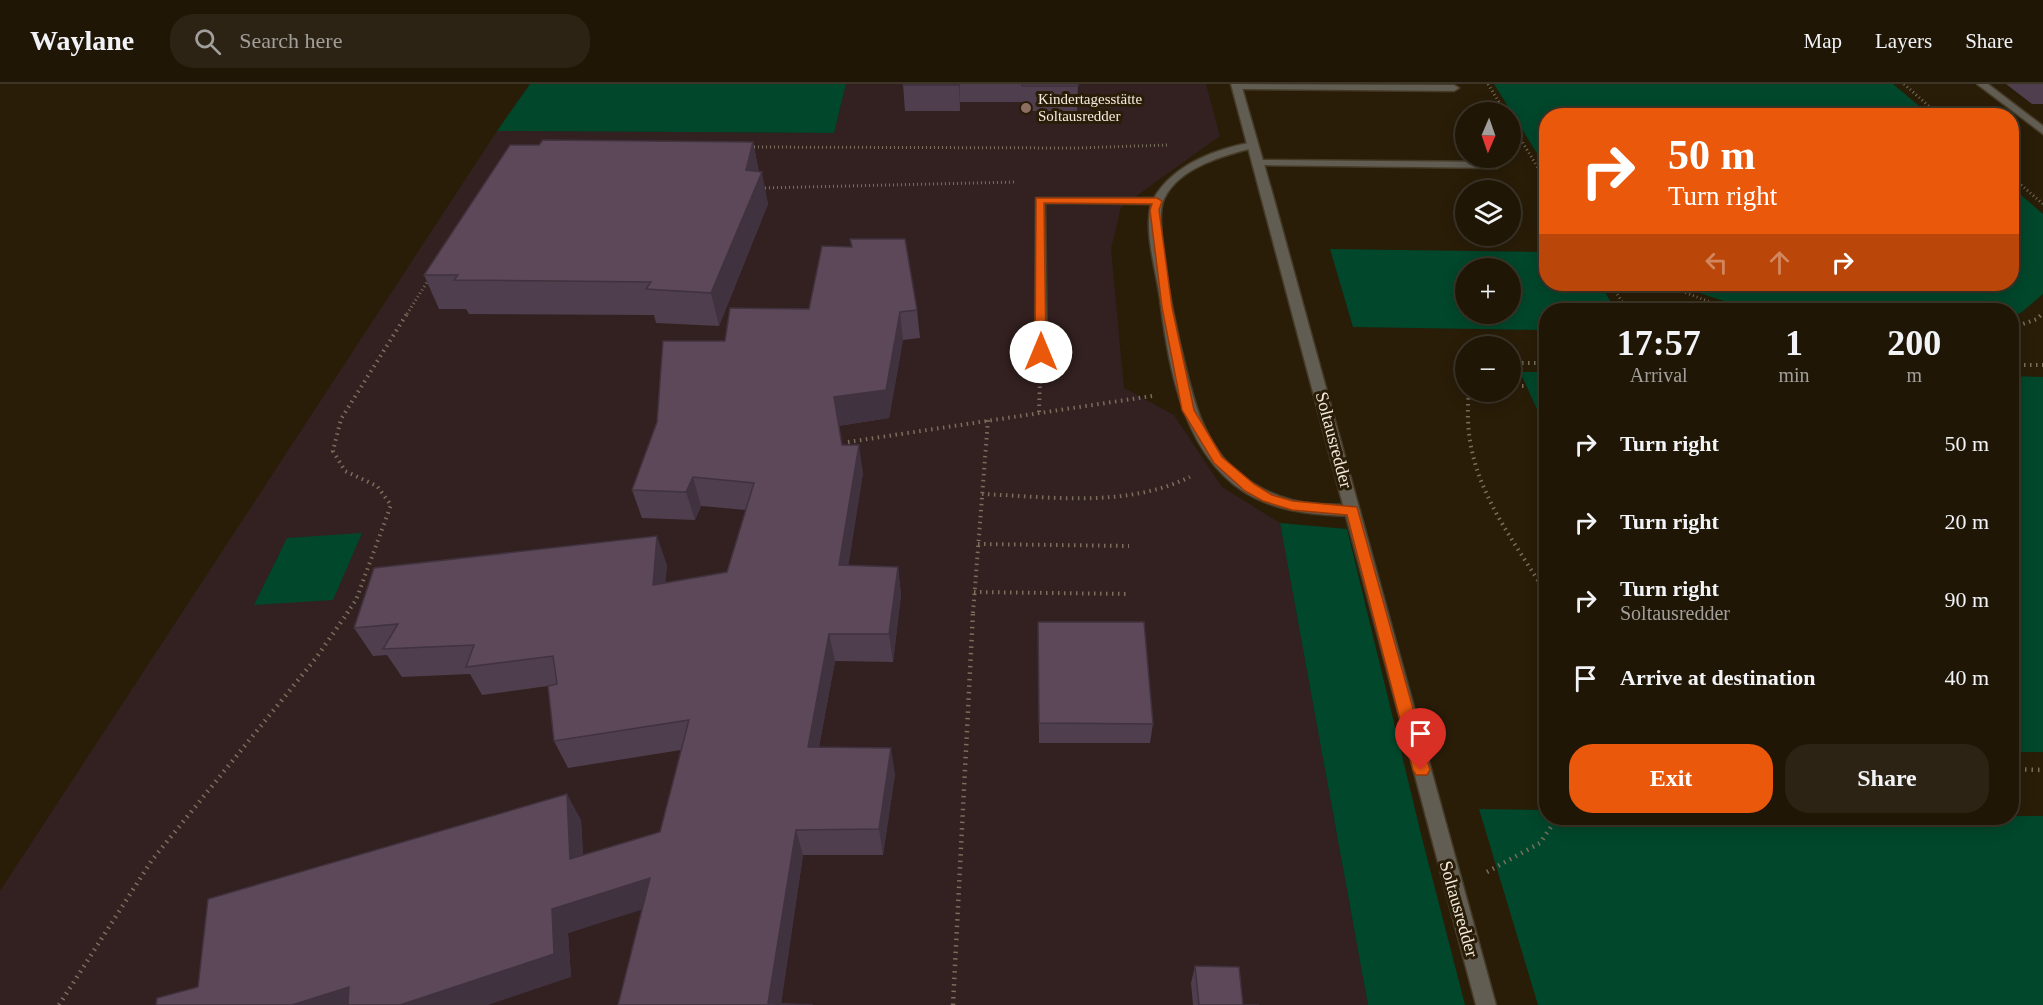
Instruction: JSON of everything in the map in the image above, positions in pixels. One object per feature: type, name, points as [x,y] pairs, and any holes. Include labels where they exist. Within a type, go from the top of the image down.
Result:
[{"type":"street","points":[[1982,84],[2013,108]]},
{"type":"street","points":[[1236,86],[1454,88]]},
{"type":"street","name":"Soltausredder","points":[[1236,86],[1486,1005]]},
{"type":"street","points":[[2019,113],[2043,131]]},
{"type":"street","points":[[1253,145],[1218,154],[1170,185],[1157,201],[1155,210],[1167,307],[1183,392],[1198,430],[1218,460],[1250,487],[1268,498],[1313,509],[1353,511]]},
{"type":"street","points":[[1258,163],[1455,165]]},
{"type":"street","points":[[1041,352],[1040,200],[1157,201]]},
{"type":"path","points":[[1488,84],[1499,102]]},
{"type":"path","points":[[1904,84],[1931,108]]},
{"type":"path","points":[[1521,140],[1539,170]]},
{"type":"path","points":[[742,147],[1076,148],[1193,144],[1218,154]]},
{"type":"path","points":[[756,188],[1028,182]]},
{"type":"path","points":[[2019,183],[2043,204]]},
{"type":"path","points":[[59,1005],[152,860],[316,658],[356,600],[392,505],[377,486],[345,471],[333,451],[341,419],[430,278]]},
{"type":"path","points":[[1681,291],[1713,303]]},
{"type":"path","points":[[2019,325],[2037,319],[2043,313]]},
{"type":"path","points":[[1039,412],[1041,352]]},
{"type":"path","points":[[1521,363],[1539,363]]},
{"type":"path","points":[[2019,365],[2043,365]]},
{"type":"path","points":[[1521,386],[1526,386]]},
{"type":"path","points":[[848,442],[1183,392]]},
{"type":"path","points":[[1466,402],[1464,411],[1468,453],[1493,505],[1539,581]]},
{"type":"path","points":[[953,1005],[974,592],[988,420]]},
{"type":"path","points":[[982,494],[1132,498],[1177,486],[1218,460]]},
{"type":"path","points":[[978,544],[1129,546]]},
{"type":"path","points":[[974,592],[1130,594]]},
{"type":"path","points":[[2019,770],[2043,770]]},
{"type":"path","points":[[1452,883],[1496,868],[1540,843],[1552,825]]},
{"type":"shaded area","points":[[846,84],[1206,84],[1220,136],[1121,207],[1111,249],[1124,388],[1174,415],[1222,487],[1280,523],[1368,1005],[0,1005],[0,891],[497,131],[834,133]]},
{"type":"green space","points":[[530,84],[846,84],[834,133],[497,131]]},
{"type":"green space","points":[[1494,84],[1893,84],[1922,108],[1539,108],[1539,157],[1521,128],[1521,102],[1505,102]]},
{"type":"green space","points":[[2019,193],[2043,214],[2043,294],[2019,314],[2019,303],[1730,303],[1695,291],[2019,291]]},
{"type":"green space","points":[[1330,249],[1539,252],[1539,291],[1604,291],[1612,303],[1539,303],[1539,330],[1353,327]]},
{"type":"green space","points":[[1521,372],[1539,372],[1539,414]]},
{"type":"green space","points":[[2019,376],[2043,377],[2043,752],[2019,752]]},
{"type":"green space","points":[[1280,523],[1347,529],[1465,1005],[1368,1005]]},
{"type":"green space","points":[[362,533],[333,600],[254,605],[287,538]]},
{"type":"green space","points":[[1479,809],[1539,810],[1539,825],[2019,825],[2019,816],[2043,816],[2043,1005],[1538,1005]]},
{"type":"building","points":[[959,84],[959,85],[903,85]]},
{"type":"building","points":[[1022,84],[1078,84],[1078,86],[1022,86]]},
{"type":"building","points":[[543,140],[753,142],[746,170],[762,172],[711,293],[646,289],[651,282],[454,280],[458,275],[424,275],[510,145],[539,145]]},
{"type":"building","points":[[850,239],[905,239],[917,310],[900,312],[886,390],[834,397],[842,445],[859,445],[839,565],[898,567],[889,634],[829,634],[808,747],[891,748],[879,829],[796,830],[768,1003],[813,1005],[618,1005],[650,878],[552,909],[554,954],[400,1005],[348,1005],[349,987],[292,1005],[156,1005],[157,998],[198,987],[208,899],[567,794],[570,859],[660,832],[689,720],[554,741],[548,686],[557,684],[553,656],[466,667],[474,645],[383,649],[398,624],[354,628],[374,568],[657,536],[653,585],[727,572],[754,483],[693,477],[686,492],[632,490],[657,422],[663,341],[725,341],[730,308],[809,309],[822,246],[852,247]]},
{"type":"building","points":[[1038,622],[1144,622],[1153,724],[1039,723]]},
{"type":"building","points":[[1195,966],[1239,967],[1243,1005],[1199,1005]]},
{"type":"place","name":"Kindertagesstätte Soltausredder","points":[[1026,108]]},
{"type":"route","points":[[1041,352],[1040,200],[1157,201],[1155,210],[1167,307],[1188,410],[1218,460],[1250,487],[1268,498],[1292,506],[1353,511],[1421,770]]}]
